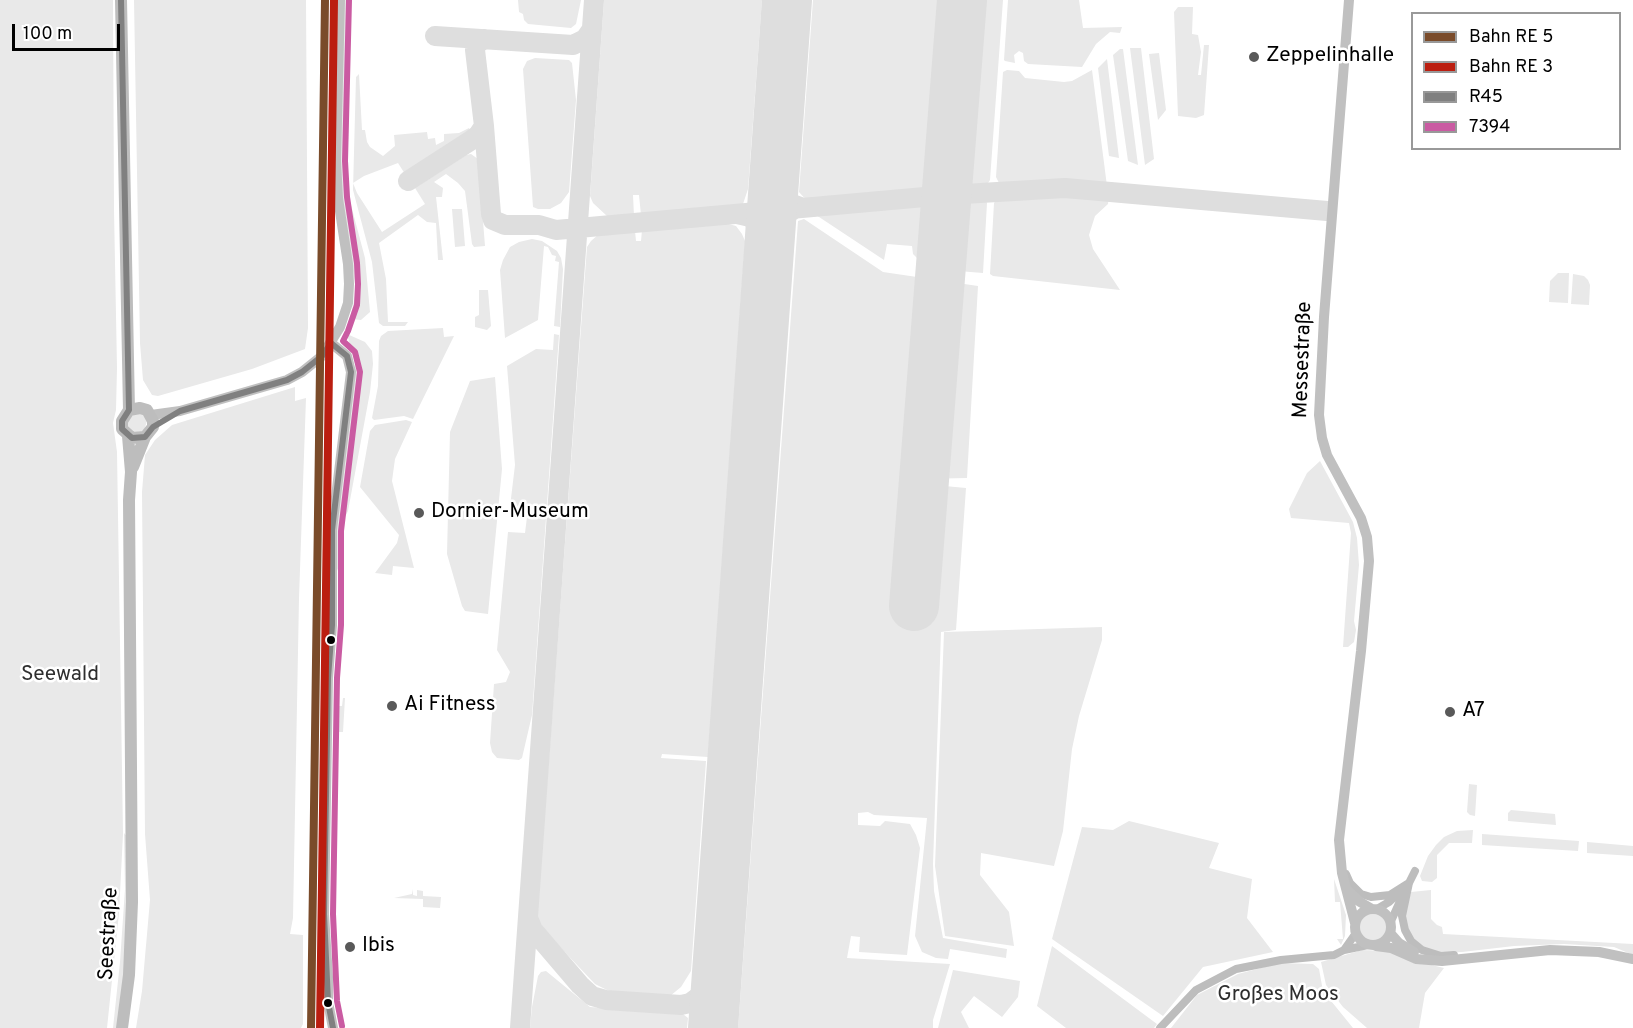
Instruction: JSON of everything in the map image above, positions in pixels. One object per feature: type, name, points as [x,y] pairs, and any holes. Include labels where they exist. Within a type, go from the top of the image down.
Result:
[{"type":"main road","points":[[121,0],[128,376],[135,409]]},
{"type":"main road","points":[[130,472],[149,427],[147,410],[135,409],[122,421],[122,429],[128,436],[138,439],[149,427]]},
{"type":"main road","name":"Seestraße","points":[[122,1028],[131,935],[133,843],[128,436]]},
{"type":"street","points":[[149,427],[180,411],[278,383],[302,372],[322,356],[340,327],[348,303],[348,264],[338,198],[336,160],[340,0]]},
{"type":"street","name":"Messestraße","points":[[1349,0],[1324,317],[1319,416],[1327,455],[1361,518],[1367,537],[1369,561],[1340,840],[1340,858],[1355,928]]},
{"type":"street","points":[[326,1028],[329,1010],[324,914],[328,678],[332,625],[332,530],[351,372],[347,356],[331,343]]},
{"type":"street","points":[[1340,858],[1350,883],[1361,894],[1371,897],[1390,895],[1409,883]]},
{"type":"street","points":[[1160,1028],[1196,990],[1236,969],[1281,960],[1334,955],[1344,950],[1385,942],[1391,934],[1391,921],[1415,870]]},
{"type":"street","points":[[1344,950],[1360,915],[1389,902],[1409,883]]},
{"type":"street","points":[[1409,883],[1402,916],[1405,930],[1411,941],[1422,950],[1441,956],[1472,955],[1522,948],[1599,952],[1633,958]]},
{"type":"street","points":[[1347,889],[1360,902],[1387,914],[1391,921]]},
{"type":"street","points":[[1355,928],[1361,941],[1372,946],[1391,948],[1416,959],[1442,962],[1550,950]]},
{"type":"street","points":[[1391,934],[1399,943],[1427,959]]},
{"type":"street","points":[[329,1010],[333,1028]]},
{"type":"green space","name":"Seewald","points":[[0,0],[113,0],[117,368],[116,410],[113,423],[117,452],[123,834],[119,913],[107,1028],[0,1028]]},
{"type":"green space","points":[[134,0],[306,0],[308,328],[305,349],[252,369],[158,396],[152,395],[143,380],[140,343]]},
{"type":"green space","points":[[343,0],[351,0],[347,190],[365,258],[370,312],[361,320],[350,319],[356,291],[340,179]]},
{"type":"green space","points":[[518,0],[581,0],[576,24],[571,28],[528,24],[523,14],[519,12]]},
{"type":"green space","points":[[604,0],[762,0],[748,189],[743,204],[731,208],[641,215],[639,195],[633,195],[634,216],[617,217],[607,216],[593,203],[590,196]]},
{"type":"green space","points":[[813,0],[1003,0],[990,180],[985,188],[808,202],[799,192]]},
{"type":"green space","points":[[1008,0],[1079,0],[1083,28],[1122,27],[1120,33],[1110,32],[1096,44],[1082,67],[1028,64],[1024,61],[1023,53],[1019,51],[1014,55],[1015,63],[1005,61]]},
{"type":"green space","points":[[1178,7],[1193,7],[1192,34],[1198,35],[1201,52],[1198,75],[1201,75],[1204,45],[1209,45],[1204,115],[1196,118],[1178,116],[1174,12]]},
{"type":"green space","points":[[1130,48],[1141,48],[1154,159],[1145,165]]},
{"type":"green space","points":[[1123,49],[1138,165],[1128,161],[1113,55]]},
{"type":"green space","points":[[1159,53],[1166,110],[1158,120],[1149,54]]},
{"type":"green space","points":[[535,58],[569,60],[572,63],[576,100],[569,192],[561,203],[550,209],[533,207],[523,69],[527,61]]},
{"type":"green space","points":[[1107,59],[1119,158],[1109,156],[1098,68]]},
{"type":"green space","points":[[1092,70],[1107,186],[1066,184],[1005,187],[1000,185],[996,177],[1003,72],[1019,71],[1025,78],[1064,82],[1072,81]]},
{"type":"green space","points":[[359,74],[362,130],[365,130],[370,147],[383,156],[395,146],[394,135],[427,132],[428,139],[435,138],[436,145],[444,141],[444,134],[459,133],[469,128],[470,133],[405,174],[398,163],[364,176],[353,183],[356,77]]},
{"type":"green space","points":[[471,154],[478,159],[485,246],[474,247],[472,244],[465,191],[446,174],[434,182],[443,188],[442,197],[436,197],[443,260],[438,260],[436,223],[427,222],[418,215],[379,243],[386,279],[388,322],[408,322],[405,326],[383,326],[379,323],[372,262],[353,183],[382,232],[425,204],[415,188],[466,155]]},
{"type":"green space","points":[[1075,192],[1109,195],[1108,204],[1095,216],[1089,235],[1093,249],[1120,290],[990,274],[994,203],[1000,195]]},
{"type":"green space","points":[[984,198],[987,203],[983,273],[933,269],[913,254],[912,246],[887,244],[884,260],[813,213]]},
{"type":"green space","points":[[452,209],[462,209],[465,246],[455,247]]},
{"type":"green space","points":[[804,219],[883,272],[978,286],[967,478],[922,479],[923,484],[966,488],[956,630],[941,632],[934,891],[943,938],[1007,949],[1006,958],[950,949],[948,959],[936,958],[922,952],[915,936],[927,818],[874,815],[868,812],[858,813],[858,825],[880,826],[885,821],[910,824],[920,848],[907,955],[859,952],[860,937],[851,936],[847,958],[950,964],[933,1020],[933,1028],[738,1028],[798,221]]},
{"type":"green space","points":[[725,223],[736,226],[745,241],[708,757],[662,754],[661,758],[706,761],[691,971],[681,987],[670,996],[611,992],[595,984],[543,929],[537,919],[587,247],[599,234],[609,232],[635,231],[636,241],[641,241],[642,230]]},
{"type":"green space","points":[[532,239],[542,241],[557,251],[561,258],[563,269],[560,327],[554,326],[559,262],[555,261],[556,256],[552,255],[548,247],[544,246],[538,320],[505,338],[500,270],[510,247]]},
{"type":"green space","points":[[1558,273],[1569,273],[1568,303],[1549,302],[1550,281]]},
{"type":"green space","points":[[1573,274],[1584,276],[1588,280],[1589,305],[1571,304]]},
{"type":"green space","points":[[479,290],[488,290],[491,326],[487,330],[475,327],[475,317],[479,315]]},
{"type":"green space","points":[[443,328],[444,337],[454,336],[413,419],[404,416],[374,420],[372,418],[378,386],[381,336],[388,331]]},
{"type":"green space","points":[[347,334],[365,342],[372,351],[373,364],[348,511],[342,523],[340,563],[337,571],[337,518],[355,378],[355,364]]},
{"type":"green space","points":[[554,334],[559,335],[532,715],[522,758],[519,760],[497,758],[492,752],[490,743],[494,684],[506,682],[510,672],[497,650],[508,532],[525,533],[527,517],[509,515],[515,465],[507,366],[536,349],[553,350]]},
{"type":"green space","points":[[495,377],[502,469],[488,614],[465,611],[447,554],[450,432],[470,381]]},
{"type":"green space","name":"Seewald","points":[[295,387],[295,401],[306,398],[299,598],[293,918],[290,934],[303,935],[303,1024],[301,1028],[136,1028],[142,991],[150,900],[145,834],[142,492],[145,455],[155,440],[172,425]]},
{"type":"green space","points":[[142,412],[147,421],[143,434],[128,432],[127,417],[130,414]]},
{"type":"green space","points":[[406,420],[412,422],[395,459],[392,481],[414,568],[393,566],[392,575],[375,573],[397,543],[399,535],[360,487],[370,431],[375,425]]},
{"type":"green space","points":[[1320,461],[1353,522],[1357,538],[1359,565],[1354,621],[1356,630],[1354,642],[1348,647],[1343,647],[1351,533],[1349,523],[1291,518],[1289,509],[1307,473]]},
{"type":"green space","points":[[1102,627],[1102,640],[1079,716],[1072,749],[1063,831],[1054,866],[981,853],[980,875],[1009,912],[1014,946],[945,936],[935,866],[944,632]]},
{"type":"green space","points":[[343,698],[345,698],[343,732],[337,732],[335,737],[335,706],[342,706]]},
{"type":"green space","points":[[1469,784],[1477,785],[1475,816],[1467,812]]},
{"type":"green space","points":[[1511,810],[1555,814],[1556,825],[1508,821],[1508,813]]},
{"type":"green space","points":[[1129,821],[1219,843],[1209,868],[1252,879],[1247,918],[1273,952],[1203,967],[1163,1016],[1052,939],[1082,827],[1113,830]]},
{"type":"green space","points":[[1473,830],[1472,843],[1449,843],[1437,855],[1437,878],[1432,882],[1422,881],[1420,876],[1428,856],[1444,837],[1457,831]]},
{"type":"green space","points":[[124,833],[128,838],[128,847],[124,975],[117,1028],[113,1028],[125,889]]},
{"type":"green space","points":[[1482,834],[1579,841],[1578,851],[1482,845]]},
{"type":"green space","points":[[1587,842],[1633,846],[1633,856],[1587,853]]},
{"type":"green space","points":[[1334,879],[1346,915],[1345,936],[1341,945],[1337,939],[1343,939],[1340,902],[1335,902]]},
{"type":"green space","points":[[413,889],[413,895],[417,896],[417,890],[423,891],[423,896],[441,897],[440,908],[423,907],[423,899],[394,898],[412,894]]},
{"type":"green space","points":[[1431,890],[1431,919],[1442,927],[1443,934],[1633,944],[1633,955],[1614,947],[1564,944],[1514,946],[1462,952],[1428,951],[1408,933],[1405,913],[1411,892]]},
{"type":"green space","points":[[1373,914],[1383,918],[1387,928],[1383,938],[1373,942],[1363,938],[1359,928],[1363,918]]},
{"type":"green space","points":[[1052,946],[1157,1024],[1154,1028],[1066,1028],[1037,1006]]},
{"type":"green space","points":[[1362,950],[1387,951],[1444,968],[1425,993],[1419,1028],[1367,1028],[1343,1007],[1326,985],[1321,962]]},
{"type":"green space","name":"Großes Moos","points":[[1280,963],[1313,964],[1319,969],[1323,991],[1353,1028],[1171,1028],[1197,995],[1238,974]]},
{"type":"green space","points":[[953,970],[1020,981],[1018,997],[1002,1017],[974,996],[961,1012],[969,1028],[938,1028]]},
{"type":"green space","points":[[546,971],[590,1007],[683,1014],[688,1018],[687,1028],[530,1028],[538,976],[541,972]]},
{"type":"taxiway","points":[[520,1028],[594,0]]},
{"type":"taxiway","points":[[435,36],[573,45],[585,39],[592,29]]},
{"type":"taxiway","points":[[485,39],[476,44],[475,50],[491,214],[493,220],[505,225],[539,225],[556,230],[947,195],[1065,188],[1327,211]]},
{"type":"taxiway","points":[[408,181],[470,141],[484,126]]},
{"type":"taxiway","points":[[774,173],[777,186],[783,196],[792,204],[803,208]]},
{"type":"taxiway","points":[[737,214],[750,217],[763,228],[769,248],[773,227],[782,216],[795,209]]},
{"type":"taxiway","points":[[528,918],[533,930],[580,985],[592,996],[606,1000],[681,1005],[690,1003],[709,989],[717,967]]},
{"type":"runway","points":[[713,1028],[787,0]]},
{"type":"runway","points":[[914,606],[962,0]]},
{"type":"transit line","name":"R45","points":[[121,0],[129,410],[122,421],[122,429],[132,438],[145,437],[153,427],[180,411],[287,380],[302,372],[322,356],[331,343]]},
{"type":"transit line","points":[[311,1028],[325,0]]},
{"type":"transit line","points":[[320,1028],[334,0]]},
{"type":"transit line","name":"7394","points":[[342,1026],[337,1001],[333,914],[337,678],[341,625],[341,531],[360,372],[355,352],[343,341],[357,305],[358,284],[345,161],[349,0]]},
{"type":"transit line","name":"R45","points":[[331,343],[347,356],[351,372],[332,530],[332,625],[328,678],[324,914],[328,1002],[333,1028]]},
{"type":"place","name":"Zeppelinhalle","points":[[1254,57]]},
{"type":"place","name":"Dornier-Museum","points":[[419,513]]},
{"type":"place","name":"Ai Fitness","points":[[392,706]]},
{"type":"place","name":"A7","points":[[1450,712]]},
{"type":"place","name":"Ibis","points":[[350,947]]}]
